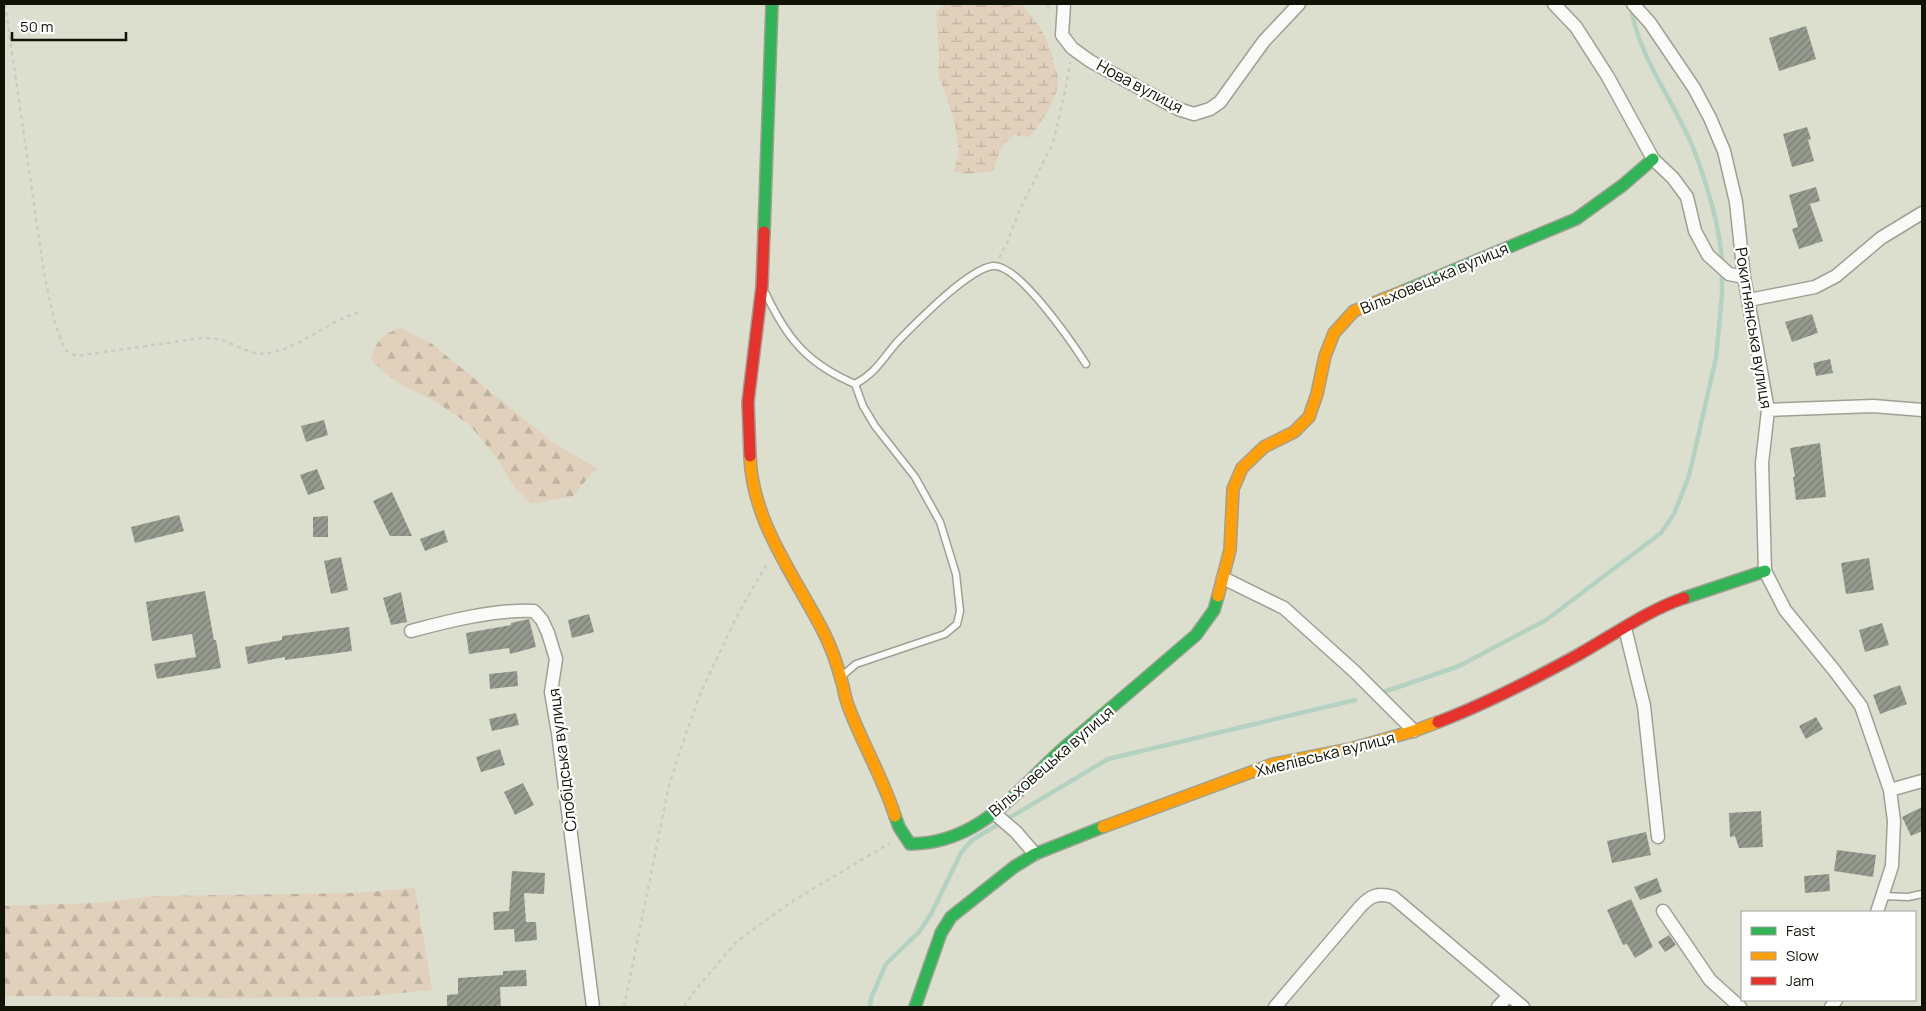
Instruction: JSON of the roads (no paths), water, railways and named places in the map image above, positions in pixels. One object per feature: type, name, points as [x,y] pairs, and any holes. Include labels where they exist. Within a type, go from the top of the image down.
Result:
[{"type":"street","points":[[772,4],[762,286],[748,402],[750,466],[754,490],[775,547],[825,635],[841,677]]},
{"type":"street","name":"Нова вулиця","points":[[1064,4],[1062,35],[1072,48],[1140,89],[1178,109],[1194,114],[1210,109],[1220,102],[1264,41],[1299,4]]},
{"type":"street","name":"Рокитнянська вулиця","points":[[1554,4],[1576,27],[1608,78],[1652,159],[1673,178],[1687,197],[1695,230],[1708,255],[1729,274],[1744,278]]},
{"type":"street","name":"Рокитнянська вулиця","points":[[1633,4],[1650,23],[1694,88],[1710,118],[1724,151],[1736,202],[1744,278],[1768,410],[1762,464],[1765,571],[1785,610],[1861,706],[1890,790],[1894,821],[1892,866],[1878,911]]},
{"type":"street","name":"Вільховецька вулиця","points":[[841,677],[848,707],[886,790],[900,827],[910,844],[924,844],[954,836],[997,815],[1055,756],[1196,635],[1214,610],[1230,550],[1234,489],[1242,468],[1264,447],[1294,432],[1309,418],[1317,394],[1325,356],[1334,333],[1354,311],[1446,275],[1576,219],[1623,185],[1652,159]]},
{"type":"street","points":[[1749,300],[1815,287],[1836,276],[1881,238],[1922,213]]},
{"type":"street","points":[[1768,410],[1873,406],[1922,410]]},
{"type":"street","name":"Хмелівська вулиця","points":[[915,1007],[941,933],[951,917],[999,878],[1035,854],[1112,823],[1273,764],[1350,749],[1414,731],[1474,708],[1576,656],[1666,604],[1765,571]]},
{"type":"street","points":[[1223,578],[1284,608],[1356,672],[1414,731]]},
{"type":"street","name":"Слобідська вулиця","points":[[412,631],[447,621],[520,611],[534,612],[545,627],[556,659],[551,692],[558,733],[593,1007]]},
{"type":"street","points":[[1625,628],[1644,706],[1658,837]]},
{"type":"street","points":[[1890,790],[1922,781]]},
{"type":"street","points":[[997,815],[1016,832],[1035,854]]},
{"type":"street","points":[[1275,1007],[1360,906],[1368,898],[1375,895],[1393,897],[1523,1007]]},
{"type":"street","points":[[1663,911],[1710,980],[1740,1007]]},
{"type":"street","points":[[1498,1007],[1509,995]]},
{"type":"lane","points":[[855,384],[868,377],[897,343],[942,298],[981,269],[995,266],[1003,269],[1019,281],[1048,311],[1086,364]]},
{"type":"lane","points":[[762,286],[779,322],[808,356],[831,374],[855,384],[863,406],[915,478],[940,522],[956,574],[960,611],[957,624],[945,634],[856,664],[841,677]]},
{"type":"lane","points":[[1883,896],[1908,897],[1922,894]]},
{"type":"waterway","points":[[1631,8],[1634,23],[1645,53],[1696,155],[1714,212],[1722,264]]},
{"type":"waterway","points":[[1384,692],[1459,666],[1546,620],[1661,533],[1674,514],[1689,476],[1716,358],[1722,295],[1722,272]]},
{"type":"waterway","points":[[870,1007],[871,998],[886,964],[919,932],[931,914],[961,853],[972,840],[1108,759],[1355,700]]}]
